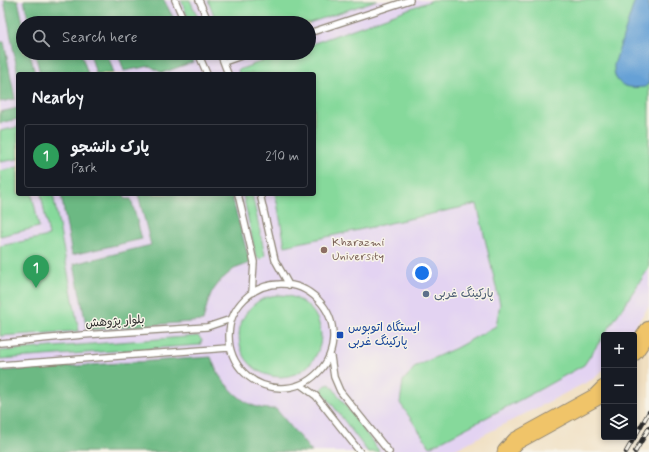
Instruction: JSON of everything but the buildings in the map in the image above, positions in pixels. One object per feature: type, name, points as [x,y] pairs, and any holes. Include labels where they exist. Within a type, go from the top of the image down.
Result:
[{"type":"main road","points":[[637,348],[649,330]]},
{"type":"main road","points":[[506,452],[516,441],[596,397],[601,392]]},
{"type":"lane","points":[[175,0],[182,16]]},
{"type":"lane","points":[[199,0],[206,16]]},
{"type":"lane","points":[[316,31],[410,0]]},
{"type":"lane","points":[[201,60],[206,72]]},
{"type":"lane","points":[[227,72],[224,62],[230,60]]},
{"type":"lane","points":[[238,196],[254,262],[252,293]]},
{"type":"lane","points":[[260,196],[275,260],[289,285]]},
{"type":"lane","points":[[331,357],[314,378],[301,385],[288,388],[275,388],[262,385],[250,378],[240,368],[228,348],[231,319],[241,303],[252,293],[264,287],[276,284],[289,285],[302,288],[313,295],[323,305],[330,317],[333,330],[331,357],[334,377],[340,390],[389,452]]},
{"type":"lane","name":"بلوار پژوهش","points":[[0,343],[83,335],[207,327],[231,319]]},
{"type":"lane","points":[[0,365],[228,348]]},
{"type":"lane","points":[[301,385],[316,396],[360,452]]},
{"type":"shaded area","name":"Kharazmi University","points":[[0,0],[649,0],[649,306],[631,332],[601,332],[601,372],[595,378],[450,452],[0,452]]},
{"type":"green space","points":[[4,0],[18,0],[21,16],[16,16],[16,60],[32,60],[35,72],[18,72]]},
{"type":"green space","points":[[24,0],[164,0],[172,16],[27,16]]},
{"type":"green space","points":[[181,0],[190,0],[197,16],[187,16]]},
{"type":"green space","points":[[208,0],[377,0],[316,21],[316,16],[214,16]]},
{"type":"green space","points":[[433,0],[649,0],[649,268],[606,332],[601,332],[601,340],[584,365],[430,447],[400,403],[403,381],[416,366],[456,348],[496,326],[500,304],[477,204],[285,246],[276,196],[316,196],[316,72],[238,72],[238,70],[266,60],[316,60],[316,42]]},
{"type":"green space","points":[[0,42],[4,42],[15,99],[0,102]]},
{"type":"green space","points":[[37,60],[83,60],[87,72],[40,72]]},
{"type":"green space","points":[[92,60],[109,60],[114,72],[95,72]]},
{"type":"green space","points":[[120,60],[192,60],[193,62],[165,72],[160,72],[150,66],[124,71]]},
{"type":"green space","points":[[16,108],[16,119],[0,123],[0,112]]},
{"type":"green space","points":[[16,127],[16,159],[0,162],[0,131]]},
{"type":"green space","points":[[16,167],[16,196],[32,196],[39,227],[0,236],[0,171]]},
{"type":"green space","points":[[41,196],[53,196],[79,331],[0,336],[0,246],[49,236]]},
{"type":"green space","points":[[61,196],[124,196],[125,199],[131,199],[142,239],[72,255]]},
{"type":"green space","points":[[139,196],[232,196],[250,263],[234,269],[221,280],[212,292],[203,321],[87,330],[74,264],[151,245]]},
{"type":"green space","points":[[243,196],[252,196],[265,255],[261,259],[256,257]]},
{"type":"green space","points":[[280,295],[296,298],[309,307],[318,320],[321,336],[318,352],[309,365],[296,374],[280,377],[264,374],[251,365],[242,352],[239,336],[242,320],[251,307],[264,298]]},
{"type":"green space","points":[[198,336],[202,340],[200,345],[0,359],[0,351]]},
{"type":"green space","points":[[211,357],[217,372],[234,393],[251,405],[262,408],[276,409],[312,452],[0,452],[0,371]]},
{"type":"green space","points":[[330,384],[379,452],[368,452],[322,391],[324,386]]},
{"type":"water","points":[[635,0],[649,0],[649,83],[645,87],[622,85],[616,78],[614,72],[614,65]]},
{"type":"railway","points":[[626,452],[649,412]]},
{"type":"railway","points":[[635,452],[649,428]]},
{"type":"place","name":"Kharazmi University","points":[[324,250]]},
{"type":"place","name":"پارک دانشجو","points":[[36,288]]},
{"type":"place","name":"پارکینگ غربی","points":[[426,294]]},
{"type":"place","name":"ایستگاه اتوبوس پارکینگ غربی","points":[[340,335]]}]
